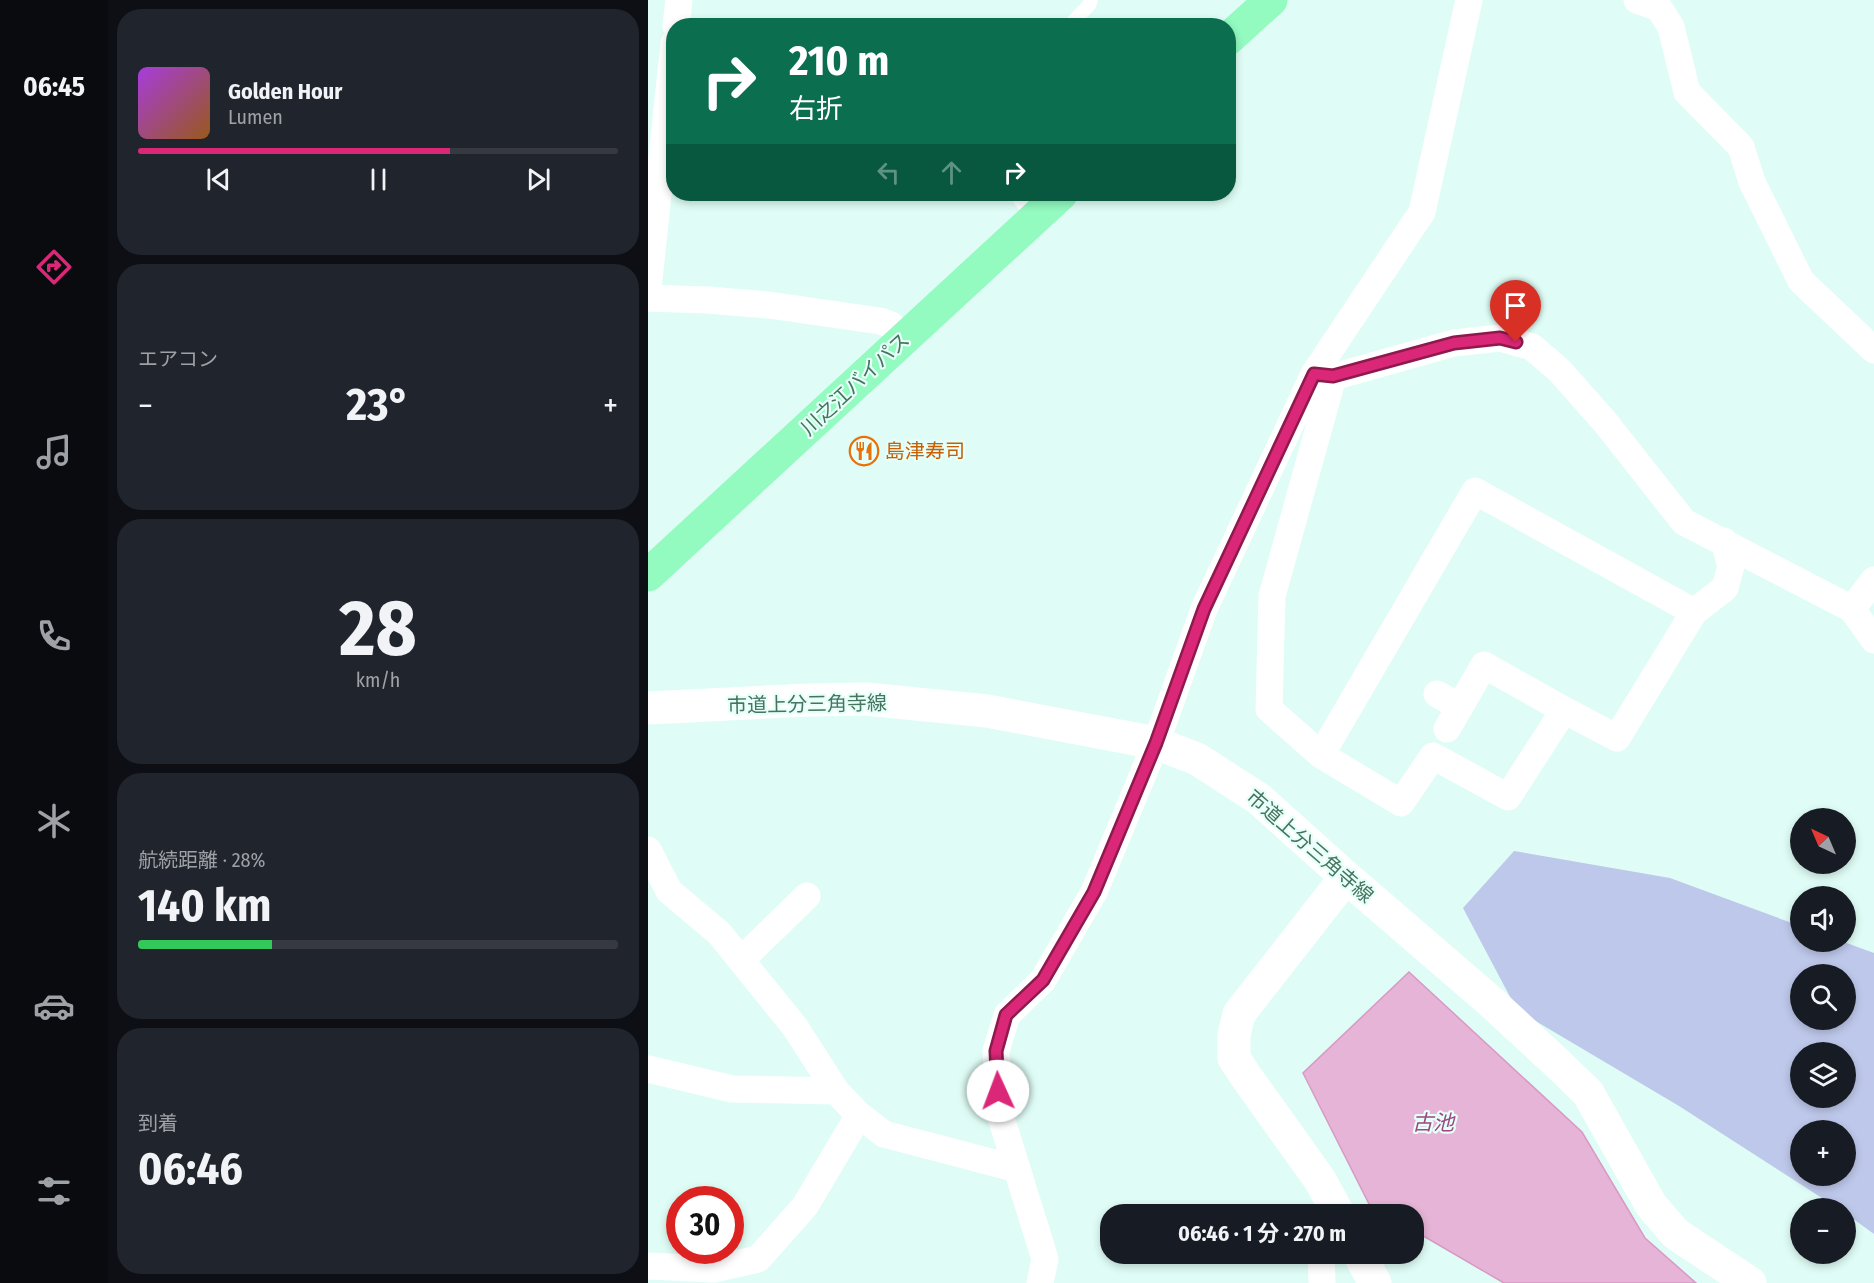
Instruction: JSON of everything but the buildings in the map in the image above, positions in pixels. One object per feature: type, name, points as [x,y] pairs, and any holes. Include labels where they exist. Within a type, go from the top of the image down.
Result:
[{"type":"highway","points":[[1236,32],[1271,0]]},
{"type":"highway","name":"川之江バイパス","points":[[648,575],[1041,201]]},
{"type":"street","points":[[677,18],[679,0]]},
{"type":"street","points":[[1040,1283],[1045,1259],[999,1111],[996,1051],[1006,1015],[1043,980],[1094,892],[1156,743],[1204,609],[1324,375],[1422,212],[1469,0]]},
{"type":"street","points":[[1637,0],[1659,8],[1671,27],[1687,92],[1741,147],[1752,182],[1801,281],[1874,350]]},
{"type":"street","points":[[648,289],[666,119]]},
{"type":"street","points":[[648,298],[769,304],[880,321],[891,325]]},
{"type":"street","points":[[1324,375],[1454,343],[1500,338],[1532,347],[1559,370],[1605,422],[1684,522],[1852,609],[1874,640]]},
{"type":"street","points":[[1324,375],[1272,597],[1269,709],[1321,755],[1401,803],[1433,756],[1508,797],[1564,710]]},
{"type":"street","points":[[1321,755],[1475,491],[1694,612]]},
{"type":"street","points":[[1448,710],[1484,664],[1617,738],[1694,612],[1725,588],[1731,566],[1724,541]]},
{"type":"street","points":[[1852,609],[1874,580]]},
{"type":"street","name":"市道上分三角寺線","points":[[648,708],[866,699],[987,711],[1156,743],[1197,759],[1259,799],[1490,1001],[1588,1093],[1651,1205],[1676,1234],[1750,1283]]},
{"type":"street","points":[[648,850],[669,891],[719,933],[795,1027],[836,1091],[859,1115],[884,1134],[1017,1169]]},
{"type":"street","points":[[1333,1204],[1320,1180],[1234,1058],[1234,1035],[1239,1014],[1346,877]]},
{"type":"street","points":[[741,960],[807,896]]},
{"type":"street","points":[[648,1069],[732,1089],[836,1091]]},
{"type":"street","points":[[648,1266],[714,1269],[758,1258],[805,1206],[859,1115]]},
{"type":"street","points":[[1320,1180],[1320,1204]]},
{"type":"street","points":[[1321,1264],[1322,1283]]},
{"type":"street","points":[[1365,1264],[1375,1283]]},
{"type":"lane","points":[[1077,18],[1091,0]]},
{"type":"shaded area","points":[[1514,851],[1670,878],[1790,922],[1790,952],[1856,952],[1856,946],[1874,953],[1874,1234],[1856,1221],[1856,1198],[1822,1198],[1803,1186],[1856,1186],[1856,1120],[1790,1120],[1790,1177],[1679,1106],[1517,1010],[1463,908]]},
{"type":"water","name":"古池","points":[[1409,972],[1582,1132],[1645,1238],[1696,1283],[1504,1283],[1424,1236],[1424,1204],[1369,1204],[1303,1073]]},
{"type":"place","name":"島津寿司","points":[[864,451]]},
{"type":"route","points":[[998,1091],[996,1051],[1006,1015],[1043,980],[1094,892],[1156,743],[1204,609],[1314,374],[1333,376],[1454,343],[1500,338],[1516,342]]}]
